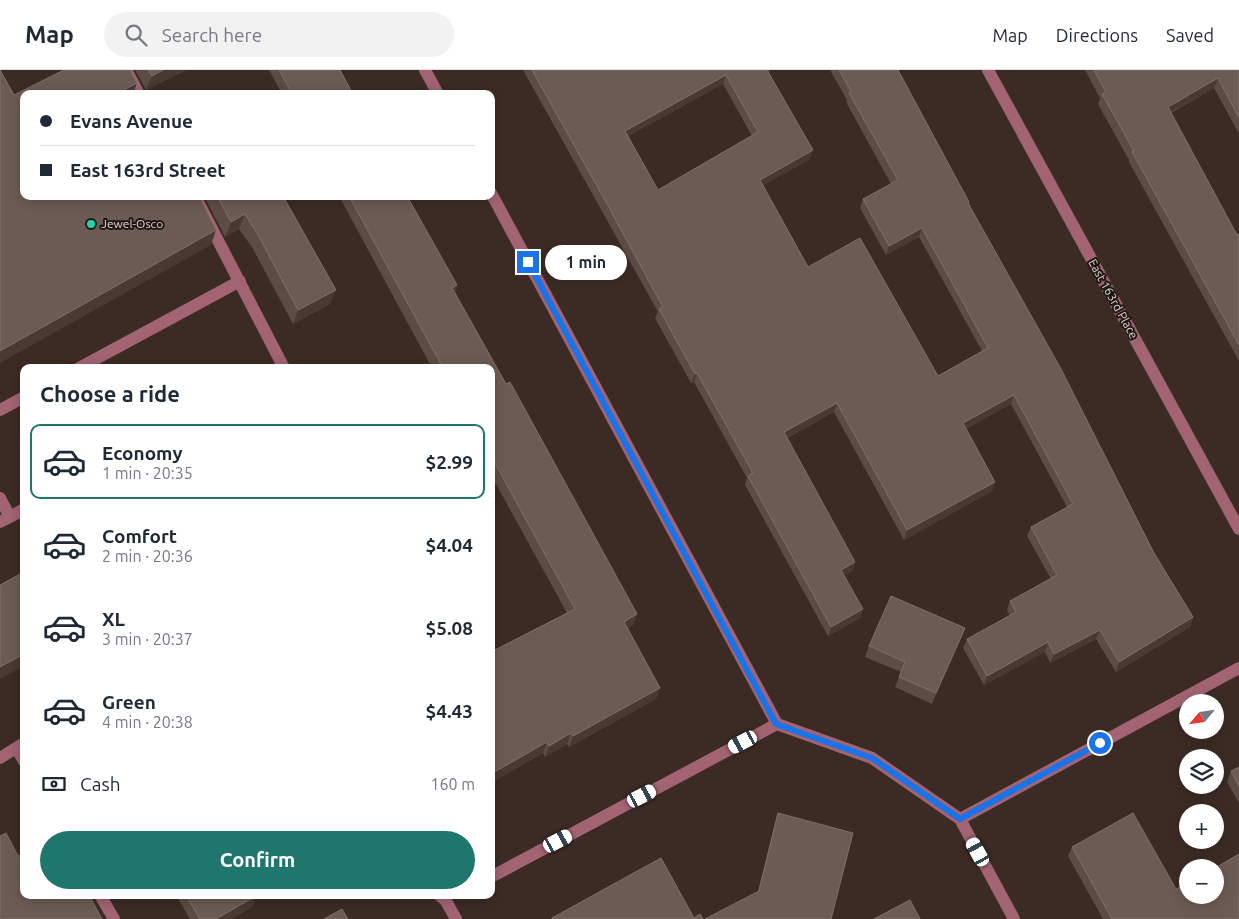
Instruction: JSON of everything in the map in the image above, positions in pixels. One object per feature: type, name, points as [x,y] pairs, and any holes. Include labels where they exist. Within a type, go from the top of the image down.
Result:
[{"type":"street","points":[[126,70],[137,90]]},
{"type":"street","points":[[425,70],[436,90]]},
{"type":"street","name":"East 163rd Place","points":[[988,70],[1239,528]]},
{"type":"street","points":[[197,200],[282,364]]},
{"type":"street","points":[[495,200],[776,724],[872,758],[960,819],[1014,919]]},
{"type":"street","points":[[86,364],[240,281]]},
{"type":"street","points":[[0,410],[20,400]]},
{"type":"street","points":[[0,498],[5,520],[20,512]]},
{"type":"street","points":[[960,819],[1239,668]]},
{"type":"street","points":[[495,874],[776,724]]},
{"type":"street","points":[[0,758],[20,745]]},
{"type":"street","points":[[102,899],[114,919]]},
{"type":"street","points":[[448,899],[456,919]]},
{"type":"building","name":"Jewel-Osco","points":[[0,70],[14,95],[20,92],[20,200],[201,200],[216,230],[0,351]]},
{"type":"building","name":"Jewel-Osco","points":[[64,70],[130,70],[137,83],[124,90],[24,90]]},
{"type":"building","points":[[148,70],[163,70],[152,76]]},
{"type":"building","points":[[279,70],[340,70],[351,90],[290,90]]},
{"type":"building","points":[[532,70],[767,70],[813,150],[760,180],[808,267],[860,238],[938,376],[988,348],[922,228],[889,246],[863,199],[898,180],[849,93],[851,92],[839,70],[898,70],[968,203],[1061,369],[1154,553],[1193,617],[1119,662],[1100,630],[1054,654],[1048,642],[987,676],[967,639],[1016,612],[1010,601],[1057,575],[1031,527],[1073,504],[1014,395],[963,423],[995,482],[907,530],[837,403],[784,432],[855,562],[841,570],[863,609],[831,627],[748,476],[753,473],[659,309],[663,307]],"holes":[[[726,75],[758,132],[658,190],[625,131]]]},
{"type":"building","points":[[1094,70],[1239,70],[1239,118],[1218,78],[1168,107],[1237,235],[1239,234],[1239,345],[1132,152],[1134,151],[1102,94],[1106,92]]},
{"type":"building","points":[[219,200],[285,200],[336,290],[298,310],[245,214],[231,222]]},
{"type":"building","points":[[351,200],[409,200],[457,285],[452,288],[495,364],[441,364]]},
{"type":"building","points":[[495,364],[506,384],[510,382],[637,614],[624,622],[660,688],[573,736],[571,733],[549,746],[547,742],[495,772],[495,650],[575,609],[495,463]]},
{"type":"building","points":[[20,574],[20,656],[0,667],[0,585]]},
{"type":"building","points":[[891,596],[965,628],[936,693],[899,677],[905,662],[869,646]]},
{"type":"building","points":[[1239,767],[1239,786],[1231,771]]},
{"type":"building","points":[[778,813],[853,833],[831,919],[705,919],[759,891]]},
{"type":"building","points":[[1133,813],[1176,889],[1179,888],[1179,904],[1224,904],[1224,863],[1239,854],[1239,919],[1112,919],[1072,847]]},
{"type":"building","points":[[6,833],[18,856],[20,855],[20,899],[91,899],[102,919],[0,919],[0,836]]},
{"type":"building","points":[[661,858],[694,918],[700,914],[703,919],[552,919],[552,918]]},
{"type":"building","points":[[188,899],[251,899],[216,919],[200,919]]},
{"type":"building","points":[[910,900],[920,919],[874,919]]},
{"type":"building","points":[[342,909],[348,919],[324,919]]},
{"type":"place","name":"Jewel-Osco","points":[[91,224]]},
{"type":"route","points":[[528,262],[776,724],[872,758],[960,819],[1100,743]]}]
